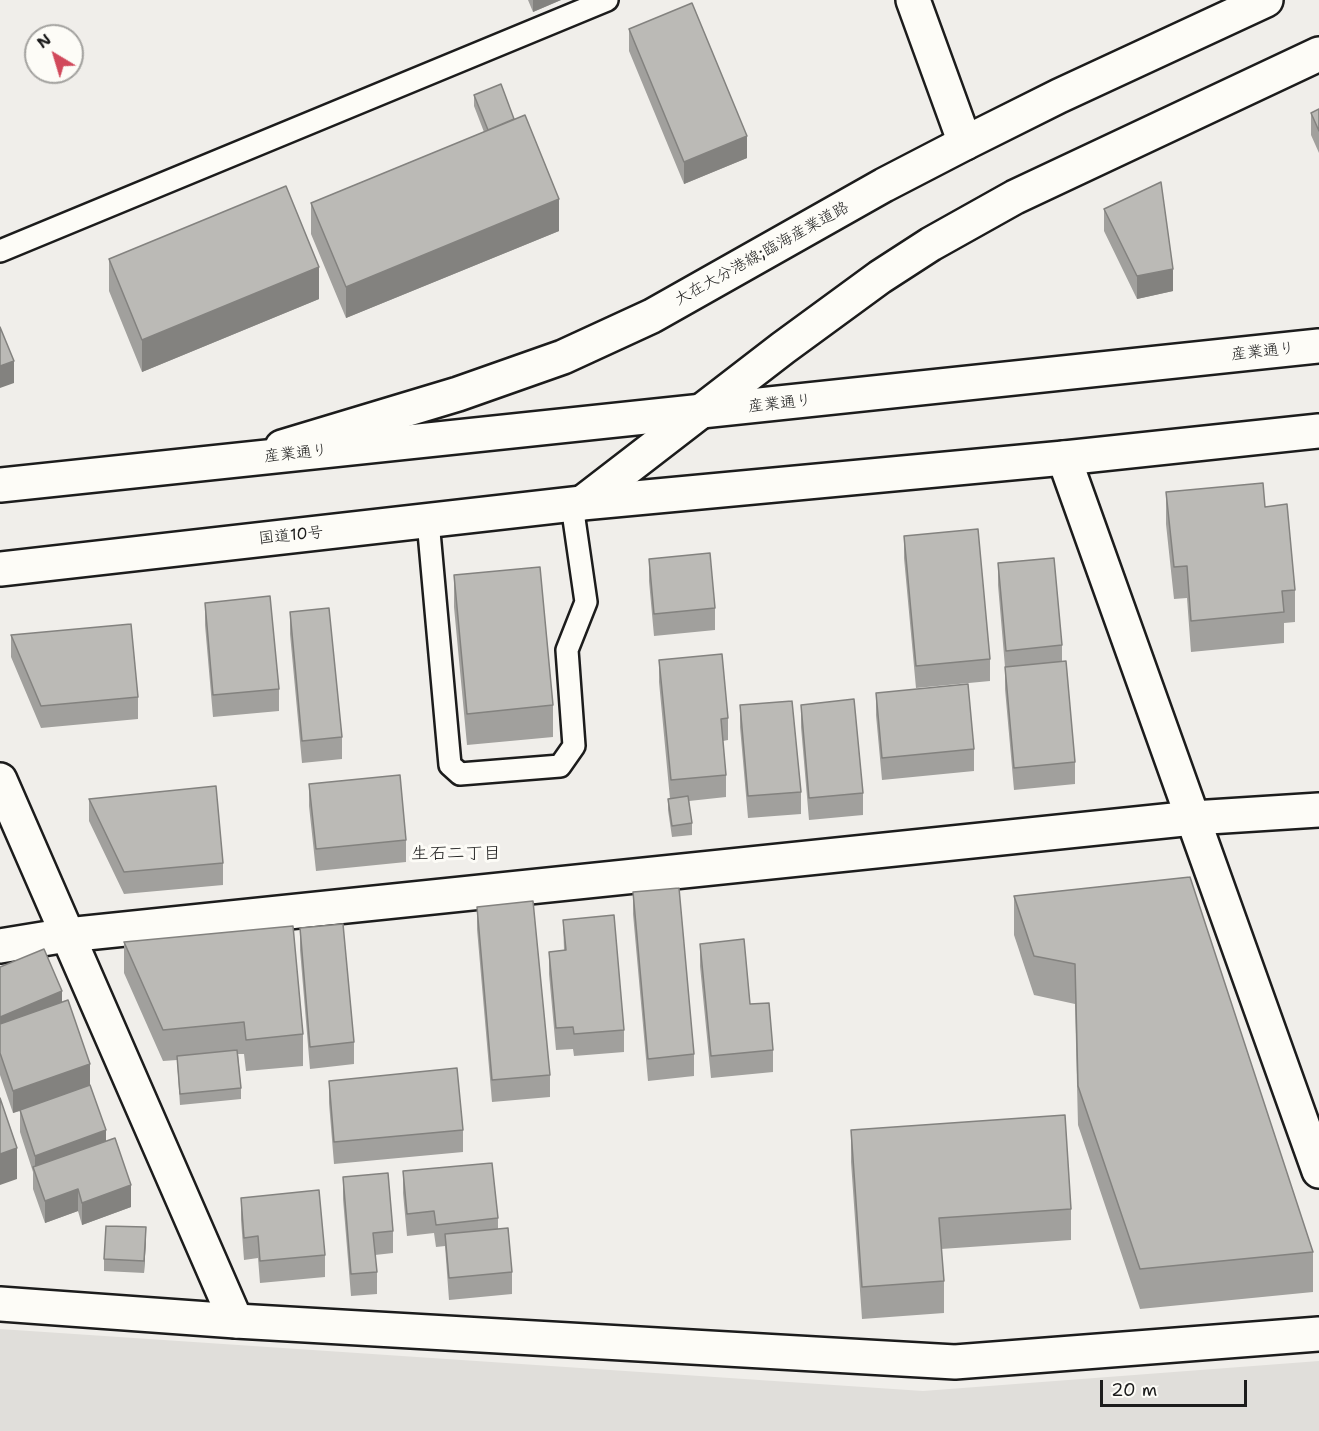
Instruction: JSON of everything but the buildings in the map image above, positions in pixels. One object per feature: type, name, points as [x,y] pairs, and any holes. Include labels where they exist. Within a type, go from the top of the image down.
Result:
[{"type":"main road","points":[[914,0],[965,143]]},
{"type":"main road","name":"大在大分港線;臨海産業道路","points":[[240,460],[458,394],[563,357],[652,316],[884,185],[965,143],[1059,96],[1266,0]]},
{"type":"main road","points":[[577,504],[702,412],[834,310],[931,244],[1015,197],[1319,54]]},
{"type":"main road","name":"産業通り","points":[[240,460],[1319,346]]},
{"type":"main road","points":[[577,504],[1064,458],[1319,431]]},
{"type":"main road","points":[[1064,458],[1319,1171]]},
{"type":"main road","points":[[0,485],[240,460]]},
{"type":"main road","name":"国道10号","points":[[0,569],[577,504]]},
{"type":"main road","points":[[0,780],[237,1321]]},
{"type":"main road","points":[[0,946],[68,935],[1193,818],[1319,810]]},
{"type":"main road","points":[[0,1304],[237,1321],[956,1362],[1319,1334]]},
{"type":"lane","points":[[0,251],[607,0]]},
{"type":"lane","points":[[428,521],[450,765],[460,774],[560,766],[574,746],[567,650],[586,602],[577,504]]},
{"type":"shaded area","points":[[0,1329],[923,1391],[1319,1361],[1319,1431],[0,1431]]},
{"type":"district","name":"生石二丁目","points":[[456,854]]}]
